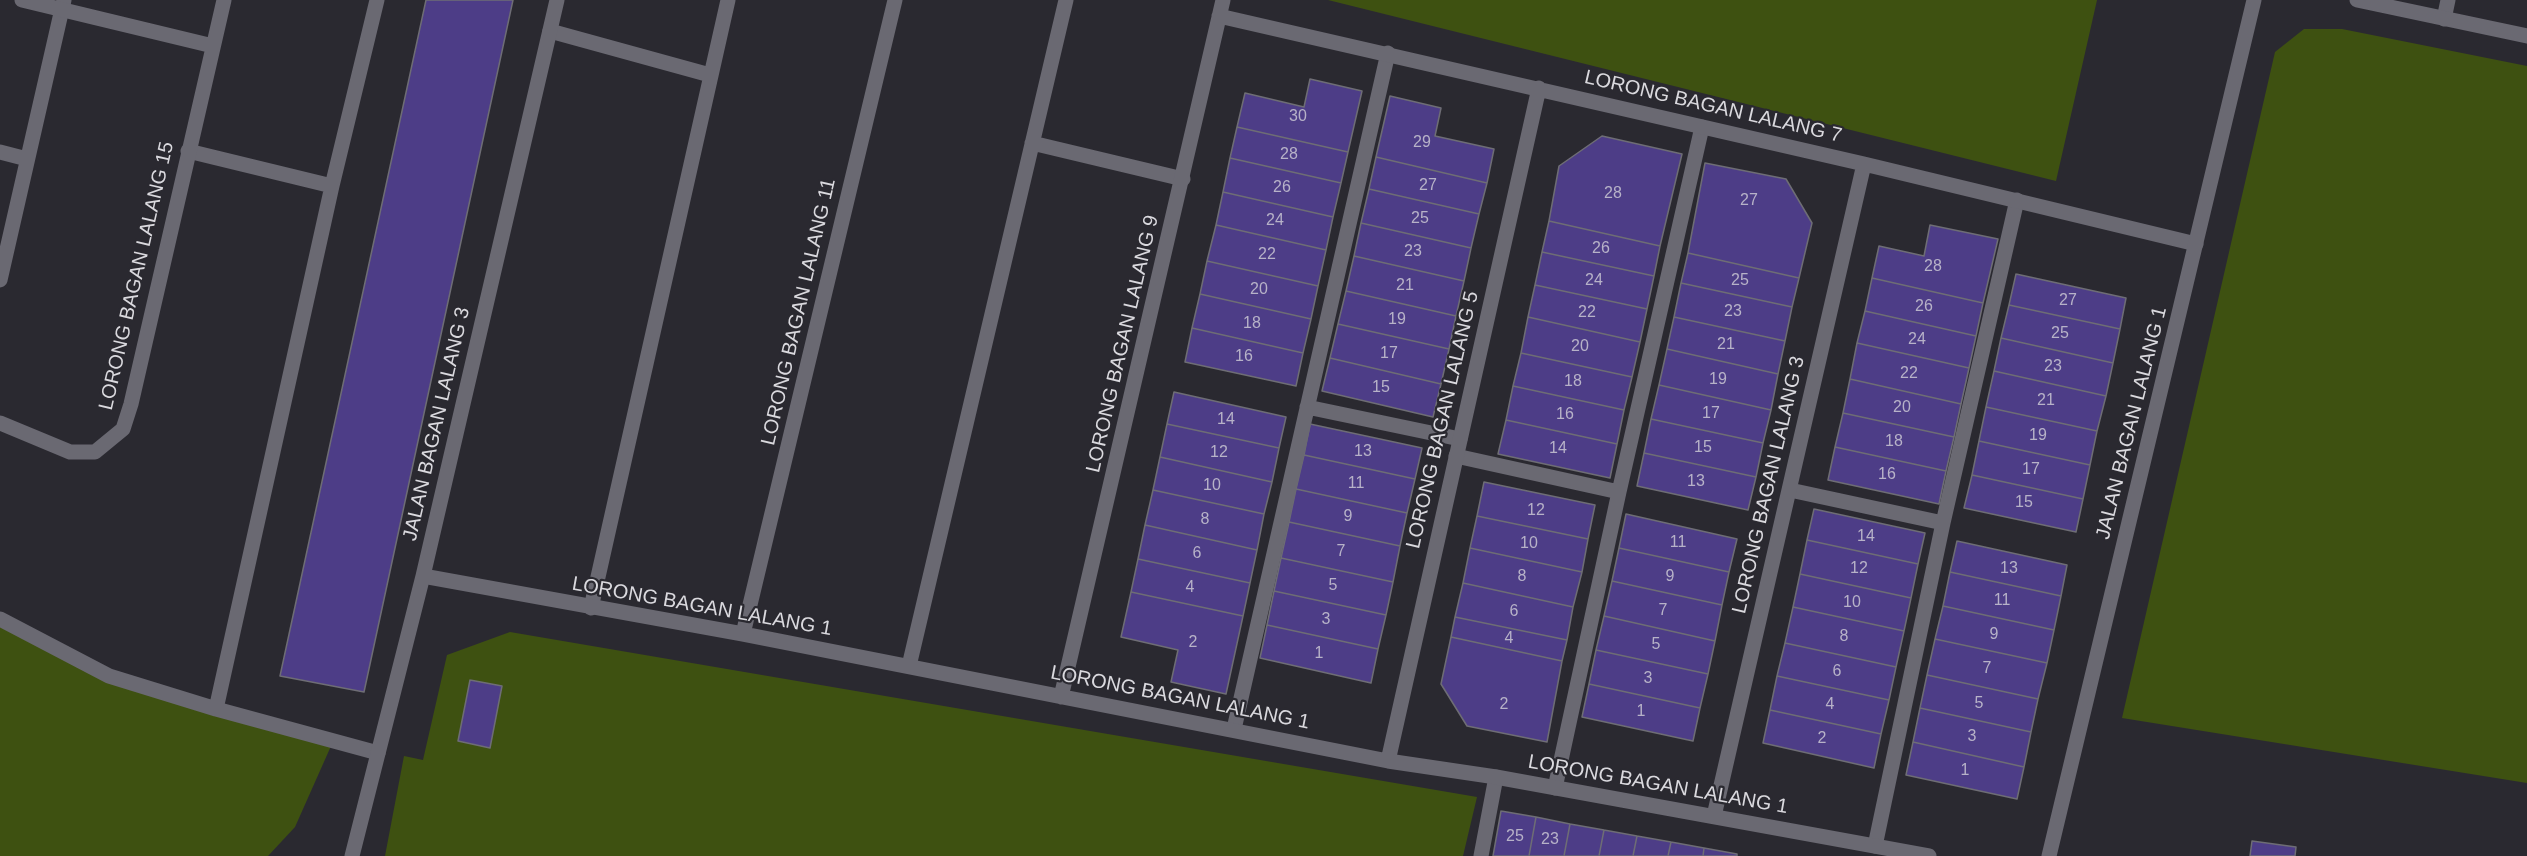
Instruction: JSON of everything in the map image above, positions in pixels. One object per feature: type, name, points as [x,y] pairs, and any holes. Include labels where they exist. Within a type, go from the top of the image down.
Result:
[{"type":"street","points":[[22,0],[63,5],[213,46]]},
{"type":"street","name":"LORONG BAGAN LALANG 15","points":[[0,423],[70,453],[95,452],[123,429],[131,404],[224,0]]},
{"type":"street","points":[[216,709],[332,186],[377,0]]},
{"type":"street","name":"JALAN BAGAN LALANG 3","points":[[352,856],[423,576],[557,0]]},
{"type":"street","points":[[591,608],[728,0]]},
{"type":"street","name":"LORONG BAGAN LALANG 11","points":[[743,634],[895,0]]},
{"type":"street","points":[[909,666],[1066,0]]},
{"type":"street","name":"LORONG BAGAN LALANG 9","points":[[1061,697],[1223,0]]},
{"type":"street","name":"JALAN BAGAN LALANG 1","points":[[2049,856],[2254,0]]},
{"type":"street","points":[[2357,0],[2527,36]]},
{"type":"street","points":[[2444,19],[2448,0]]},
{"type":"street","points":[[0,280],[63,5]]},
{"type":"street","name":"LORONG BAGAN LALANG 7","points":[[1219,16],[1539,88],[2196,244]]},
{"type":"street","points":[[549,31],[710,75]]},
{"type":"street","points":[[1234,729],[1388,53]]},
{"type":"street","name":"LORONG BAGAN LALANG 5","points":[[1388,761],[1539,88]]},
{"type":"street","points":[[1555,788],[1702,127]]},
{"type":"street","points":[[1032,143],[1183,179]]},
{"type":"street","points":[[188,151],[332,186]]},
{"type":"street","points":[[0,152],[27,159]]},
{"type":"street","name":"LORONG BAGAN LALANG 3","points":[[1714,816],[1864,164]]},
{"type":"street","points":[[1875,846],[1943,523],[2017,200]]},
{"type":"street","points":[[1306,407],[1460,439]]},
{"type":"street","points":[[1456,456],[1619,492]]},
{"type":"street","points":[[1790,490],[1943,523]]},
{"type":"street","name":"LORONG BAGAN LALANG 1","points":[[423,576],[743,634],[1388,761],[1496,777],[1929,856]]},
{"type":"street","points":[[0,619],[110,676],[216,709],[378,753]]},
{"type":"street","points":[[1481,856],[1496,777]]},
{"type":"green space","points":[[1328,0],[2097,0],[2056,181]]},
{"type":"green space","points":[[2304,29],[2342,29],[2527,66],[2527,783],[2122,718],[2275,52]]},
{"type":"green space","points":[[0,619],[127,680],[335,737],[295,827],[268,856],[0,856]]},
{"type":"green space","points":[[510,632],[1477,797],[1463,856],[385,856],[404,756],[423,760],[447,655]]},
{"type":"building","points":[[426,0],[513,0],[364,692],[280,676]]},
{"type":"building","points":[[1310,79],[1362,91],[1348,152],[1237,127],[1245,93],[1304,107]]},
{"type":"building","points":[[1390,96],[1441,108],[1435,136],[1494,149],[1487,183],[1376,157]]},
{"type":"building","points":[[1237,127],[1348,152],[1341,183],[1230,158]]},
{"type":"building","points":[[1602,136],[1682,154],[1660,246],[1549,221],[1559,166]]},
{"type":"building","points":[[1376,157],[1487,183],[1479,214],[1369,189]]},
{"type":"building","points":[[1230,158],[1341,183],[1333,217],[1223,192]]},
{"type":"building","points":[[1705,163],[1786,179],[1812,223],[1799,278],[1688,253]]},
{"type":"building","points":[[1369,189],[1479,214],[1471,248],[1361,223]]},
{"type":"building","points":[[1223,192],[1333,217],[1326,250],[1216,225]]},
{"type":"building","points":[[1549,221],[1660,246],[1654,276],[1542,252]]},
{"type":"building","points":[[1361,223],[1471,248],[1464,281],[1354,256]]},
{"type":"building","points":[[1216,225],[1326,250],[1318,286],[1207,261]]},
{"type":"building","points":[[1930,225],[1998,239],[1983,303],[1872,278],[1879,246],[1924,256]]},
{"type":"building","points":[[1542,252],[1654,276],[1647,309],[1535,285]]},
{"type":"building","points":[[1688,253],[1799,278],[1792,307],[1681,283]]},
{"type":"building","points":[[1354,256],[1464,281],[1456,316],[1346,291]]},
{"type":"building","points":[[1207,261],[1318,286],[1311,319],[1200,294]]},
{"type":"building","points":[[2016,274],[2126,298],[2120,329],[2009,305]]},
{"type":"building","points":[[1872,278],[1983,303],[1976,336],[1865,311]]},
{"type":"building","points":[[1681,283],[1792,307],[1785,341],[1674,317]]},
{"type":"building","points":[[1535,285],[1647,309],[1640,342],[1528,317]]},
{"type":"building","points":[[1346,291],[1456,316],[1449,349],[1338,324]]},
{"type":"building","points":[[1200,294],[1311,319],[1303,353],[1192,328]]},
{"type":"building","points":[[2009,305],[2120,329],[2113,363],[2001,338]]},
{"type":"building","points":[[1865,311],[1976,336],[1969,368],[1857,343]]},
{"type":"building","points":[[1528,317],[1640,342],[1632,377],[1521,353]]},
{"type":"building","points":[[1674,317],[1785,341],[1778,374],[1667,349]]},
{"type":"building","points":[[1338,324],[1449,349],[1441,384],[1330,358]]},
{"type":"building","points":[[1192,328],[1303,353],[1296,386],[1185,362]]},
{"type":"building","points":[[2001,338],[2113,363],[2106,396],[1994,371]]},
{"type":"building","points":[[1857,343],[1969,368],[1961,404],[1850,379]]},
{"type":"building","points":[[1667,349],[1778,374],[1771,410],[1659,385]]},
{"type":"building","points":[[1521,353],[1632,377],[1624,410],[1513,386]]},
{"type":"building","points":[[1330,358],[1441,384],[1433,417],[1322,391]]},
{"type":"building","points":[[1994,371],[2106,396],[2097,431],[1986,407]]},
{"type":"building","points":[[1850,379],[1961,404],[1954,437],[1843,413]]},
{"type":"building","points":[[1659,385],[1771,410],[1763,443],[1651,419]]},
{"type":"building","points":[[1513,386],[1624,410],[1617,444],[1506,420]]},
{"type":"building","points":[[1174,392],[1286,417],[1279,448],[1167,424]]},
{"type":"building","points":[[1986,407],[2097,431],[2090,465],[1979,441]]},
{"type":"building","points":[[1843,413],[1954,437],[1946,471],[1835,447]]},
{"type":"building","points":[[1651,419],[1763,443],[1756,477],[1644,453]]},
{"type":"building","points":[[1506,420],[1617,444],[1610,478],[1498,454]]},
{"type":"building","points":[[1167,424],[1279,448],[1272,482],[1160,457]]},
{"type":"building","points":[[1310,424],[1422,448],[1415,479],[1304,455]]},
{"type":"building","points":[[1979,441],[2090,465],[2083,499],[1972,475]]},
{"type":"building","points":[[1835,447],[1946,471],[1939,504],[1828,480]]},
{"type":"building","points":[[1644,453],[1756,477],[1748,510],[1637,486]]},
{"type":"building","points":[[1304,455],[1415,479],[1407,513],[1296,489]]},
{"type":"building","points":[[1160,457],[1272,482],[1264,514],[1153,490]]},
{"type":"building","points":[[1972,475],[2083,499],[2076,532],[1964,508]]},
{"type":"building","points":[[1484,482],[1595,505],[1588,539],[1477,516]]},
{"type":"building","points":[[1296,489],[1407,513],[1400,546],[1289,522]]},
{"type":"building","points":[[1153,490],[1264,514],[1257,550],[1145,525]]},
{"type":"building","points":[[1814,509],[1925,533],[1918,564],[1807,540]]},
{"type":"building","points":[[1626,514],[1737,539],[1729,572],[1619,548]]},
{"type":"building","points":[[1477,516],[1588,539],[1582,572],[1470,548]]},
{"type":"building","points":[[1289,522],[1400,546],[1393,582],[1281,558]]},
{"type":"building","points":[[1145,525],[1257,550],[1250,583],[1138,559]]},
{"type":"building","points":[[1807,540],[1918,564],[1911,598],[1800,574]]},
{"type":"building","points":[[1957,541],[2067,565],[2061,596],[1950,572]]},
{"type":"building","points":[[1470,548],[1582,572],[1573,607],[1463,583]]},
{"type":"building","points":[[1619,548],[1729,572],[1722,605],[1612,581]]},
{"type":"building","points":[[1281,558],[1393,582],[1386,615],[1274,591]]},
{"type":"building","points":[[1138,559],[1250,583],[1243,616],[1131,592]]},
{"type":"building","points":[[1950,572],[2061,596],[2054,630],[1943,606]]},
{"type":"building","points":[[1800,574],[1911,598],[1904,631],[1793,607]]},
{"type":"building","points":[[1612,581],[1722,605],[1715,641],[1604,616]]},
{"type":"building","points":[[1463,583],[1573,607],[1567,640],[1455,617]]},
{"type":"building","points":[[1274,591],[1386,615],[1378,649],[1267,625]]},
{"type":"building","points":[[1131,592],[1243,616],[1226,694],[1171,682],[1178,650],[1121,637]]},
{"type":"building","points":[[1943,606],[2054,630],[2047,663],[1935,639]]},
{"type":"building","points":[[1793,607],[1904,631],[1896,667],[1785,643]]},
{"type":"building","points":[[1604,616],[1715,641],[1708,674],[1596,650]]},
{"type":"building","points":[[1455,617],[1567,640],[1562,661],[1451,637]]},
{"type":"building","points":[[1267,625],[1378,649],[1371,683],[1260,658]]},
{"type":"building","points":[[1451,637],[1562,661],[1547,742],[1467,726],[1441,684]]},
{"type":"building","points":[[1935,639],[2047,663],[2038,699],[1927,675]]},
{"type":"building","points":[[1785,643],[1896,667],[1889,700],[1777,676]]},
{"type":"building","points":[[1596,650],[1708,674],[1700,708],[1589,684]]},
{"type":"building","points":[[1927,675],[2038,699],[2031,732],[1920,708]]},
{"type":"building","points":[[1777,676],[1889,700],[1881,734],[1770,710]]},
{"type":"building","points":[[470,680],[502,686],[490,748],[458,741]]},
{"type":"building","points":[[1589,684],[1700,708],[1693,741],[1582,717]]},
{"type":"building","points":[[1920,708],[2031,732],[2024,767],[1913,742]]},
{"type":"building","points":[[1770,710],[1881,734],[1874,768],[1763,743]]},
{"type":"building","points":[[1913,742],[2024,767],[2017,799],[1906,775]]},
{"type":"building","points":[[1501,811],[1536,817],[1529,856],[1493,856]]},
{"type":"building","points":[[1536,817],[1570,824],[1564,856],[1529,856]]},
{"type":"building","points":[[1570,824],[1604,830],[1599,856],[1564,856]]},
{"type":"building","points":[[1604,830],[1637,836],[1633,856],[1599,856]]},
{"type":"building","points":[[1637,836],[1671,842],[1668,856],[1633,856]]},
{"type":"building","points":[[2252,841],[2296,847],[2295,856],[2250,856]]},
{"type":"building","points":[[1671,842],[1704,848],[1703,856],[1668,856]]},
{"type":"building","points":[[1704,848],[1737,854],[1737,856],[1703,856]]}]
